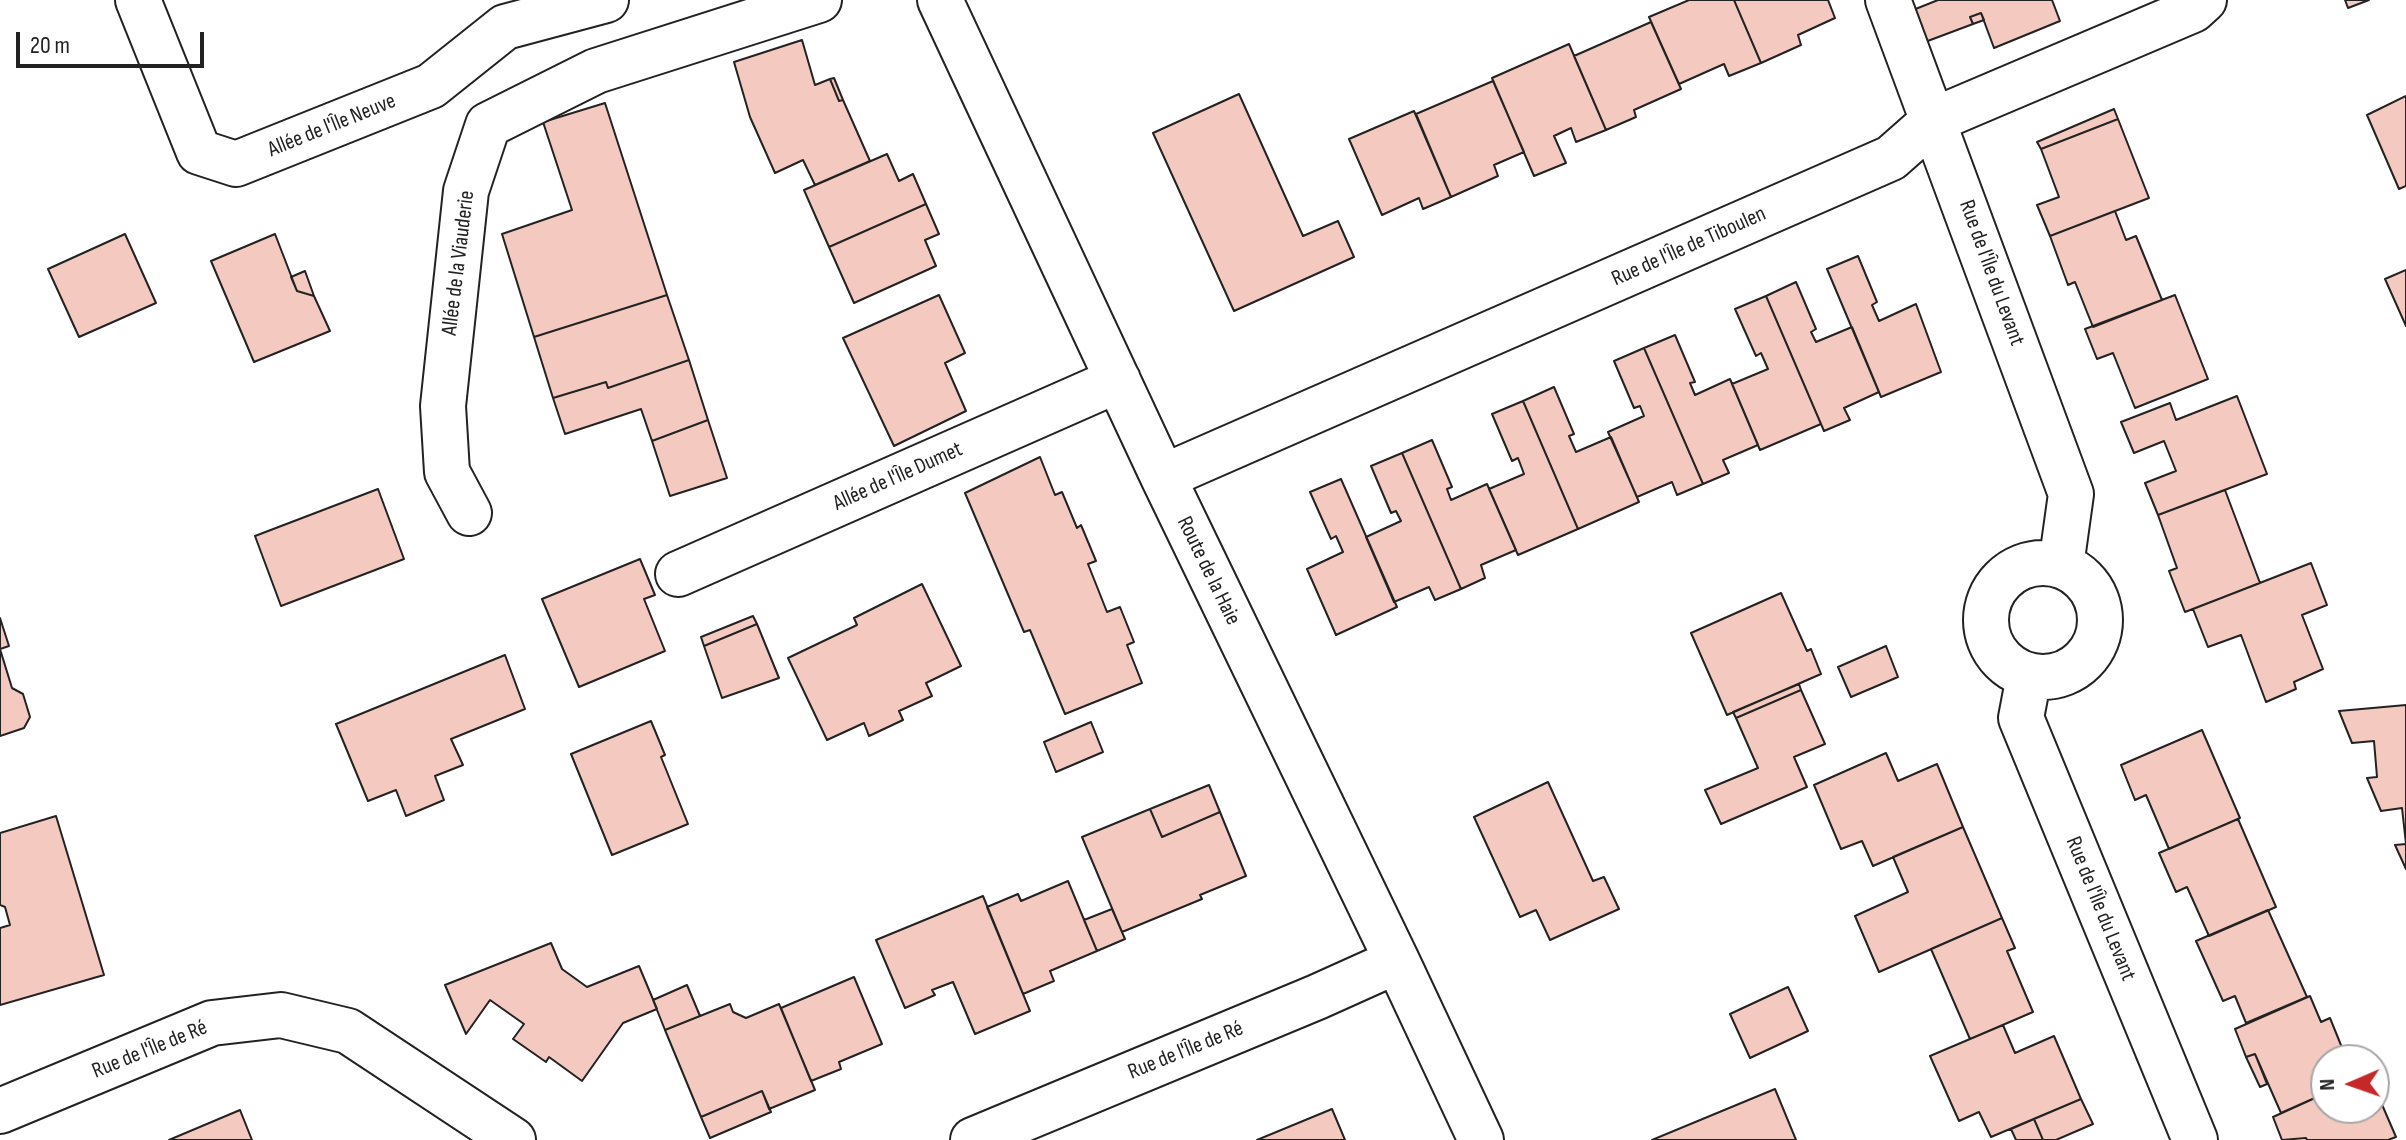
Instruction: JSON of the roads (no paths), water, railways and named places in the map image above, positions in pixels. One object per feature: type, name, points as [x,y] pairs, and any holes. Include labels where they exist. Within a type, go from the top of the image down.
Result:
[{"type":"street","name":"Allée de l'Île Neuve","points":[[138,0],[199,152],[236,164],[431,86],[505,27],[606,0]]},
{"type":"street","name":"Allée de la Viauderie","points":[[469,513],[447,472],[443,406],[466,191],[488,125],[596,71],[819,0]]},
{"type":"street","name":"Route de la Haie","points":[[940,0],[1163,477],[1481,1140]]},
{"type":"street","name":"Rue de l'Île du Levant","points":[[1888,0],[2071,494],[2061,566]]},
{"type":"street","name":"Rue de l'Île de Tiboulen","points":[[1163,477],[1891,158],[1934,120],[2193,10],[2204,0]]},
{"type":"street","name":"Allée de l'Île Dumet","points":[[678,574],[1118,380]]},
{"type":"street","points":[[2044,562],[2061,566],[2079,575],[2092,589],[2099,608],[2101,627],[2096,646],[2084,662],[2067,673],[2048,678],[2029,676],[2012,669],[1998,656],[1989,640],[1985,622],[1989,604],[1996,587],[2009,574],[2025,565],[2044,562]]},
{"type":"street","name":"Rue de l'Île du Levant","points":[[2029,676],[2021,718],[2195,1140]]},
{"type":"street","name":"Rue de l'Île de Ré","points":[[973,1140],[1397,961]]},
{"type":"street","name":"Rue de l'Île de Ré","points":[[0,1111],[212,1023],[281,1015],[348,1031],[513,1140]]}]
